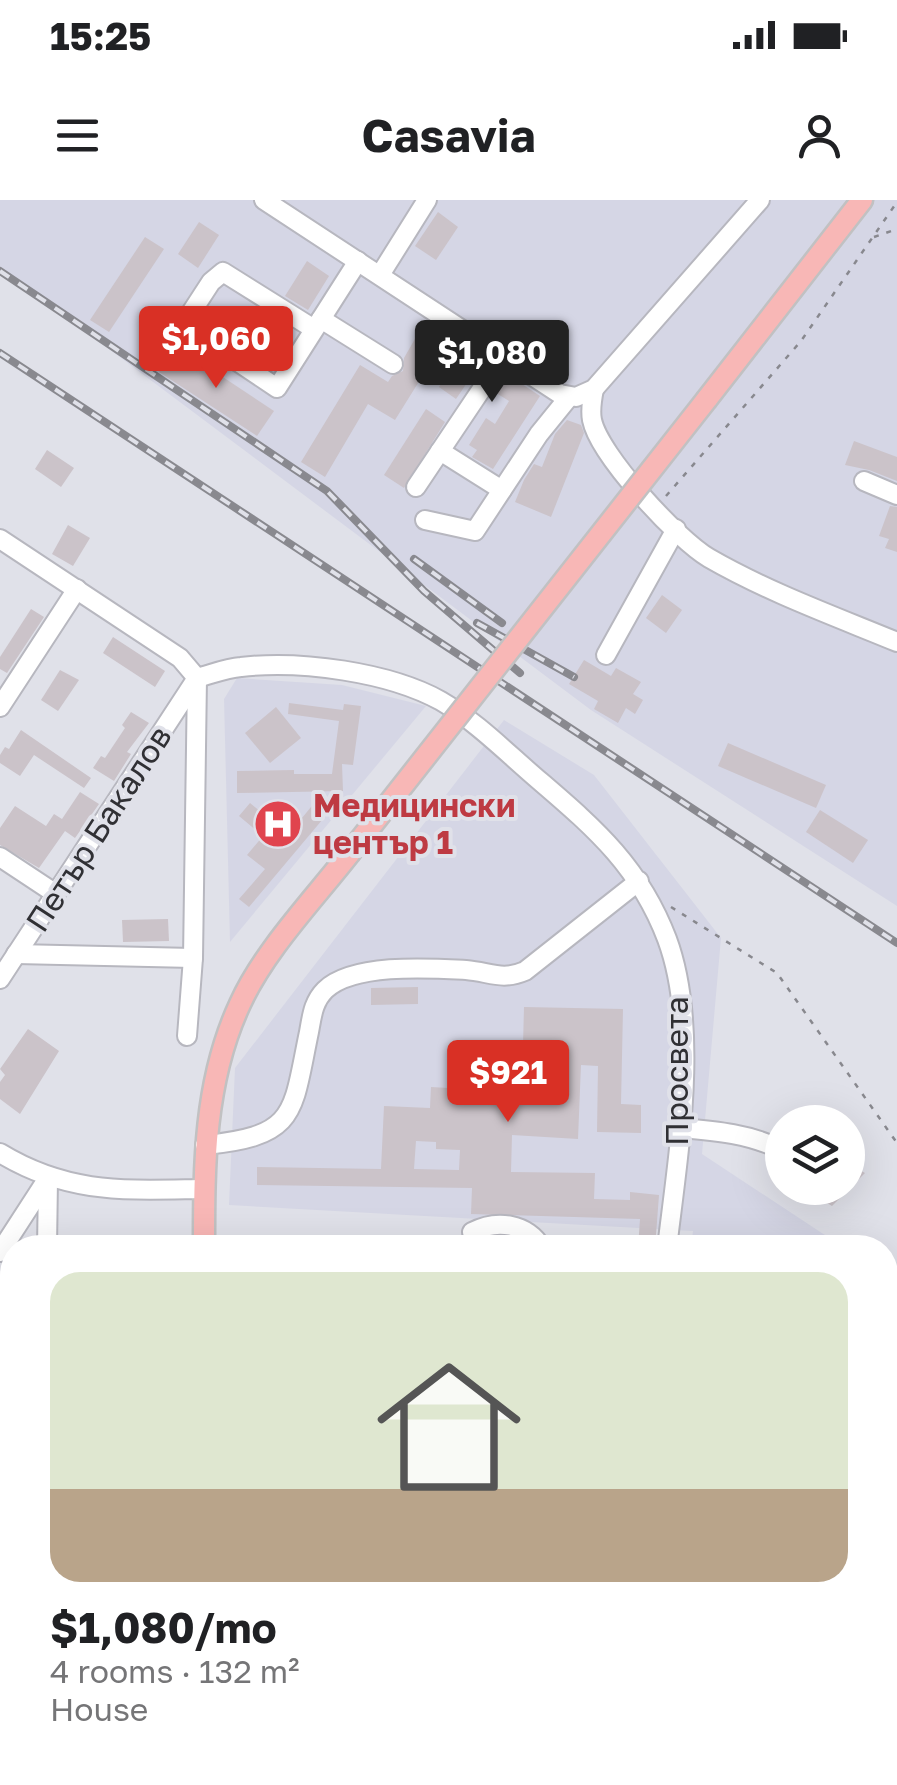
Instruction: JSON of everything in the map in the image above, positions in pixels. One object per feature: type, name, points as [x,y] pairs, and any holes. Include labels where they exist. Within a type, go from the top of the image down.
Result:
[{"type":"main road","points":[[204,1235],[206,1145],[213,1084],[241,1001],[281,941],[862,200]]},
{"type":"street","points":[[264,200],[551,388],[569,396],[594,390],[760,200]]},
{"type":"street","points":[[380,276],[427,200]]},
{"type":"street","points":[[358,262],[318,324],[277,388],[183,325],[223,272],[318,324],[392,364]]},
{"type":"street","points":[[416,487],[481,390]]},
{"type":"street","points":[[594,390],[592,420],[596,432],[622,472],[704,555],[764,587],[897,642]]},
{"type":"street","points":[[425,520],[475,532],[539,434],[569,396]]},
{"type":"street","points":[[440,451],[502,490]]},
{"type":"street","points":[[864,481],[897,494]]},
{"type":"street","points":[[606,655],[676,529]]},
{"type":"street","points":[[0,539],[180,658],[197,678],[194,958],[187,1036]]},
{"type":"street","points":[[0,706],[77,589]]},
{"type":"street","name":"Просвета","points":[[197,678],[236,667],[269,665],[336,670],[418,690],[443,702],[600,832],[639,881],[667,940],[679,988],[682,1128],[669,1235]]},
{"type":"street","name":"Петър Бакалов","points":[[0,980],[197,678]]},
{"type":"street","points":[[0,857],[56,894]]},
{"type":"street","points":[[206,1145],[248,1141],[264,1135],[286,1117],[295,1100],[314,1004],[343,977],[362,970],[470,970],[509,978],[525,971],[639,881]]},
{"type":"street","points":[[16,954],[194,958]]},
{"type":"street","points":[[682,1128],[729,1132],[765,1141]]},
{"type":"street","points":[[0,1154],[48,1178],[82,1187],[204,1189]]},
{"type":"street","points":[[47,1235],[48,1178]]},
{"type":"street","points":[[11,1235],[48,1178]]},
{"type":"street","points":[[472,1232],[485,1226],[518,1228],[531,1235]]},
{"type":"path","points":[[656,509],[801,341],[897,202]]},
{"type":"path","points":[[872,238],[897,229]]},
{"type":"path","points":[[649,902],[672,908],[777,972],[897,1144]]},
{"type":"shaded area","points":[[0,200],[897,200],[897,906],[591,710],[81,328],[0,272]]},
{"type":"shaded area","name":"Медицински център 1","points":[[237,678],[342,685],[426,706],[230,942],[224,699]]},
{"type":"shaded area","points":[[504,720],[594,775],[721,938],[702,1154],[765,1196],[765,1205],[779,1205],[825,1235],[692,1235],[693,1231],[229,1205],[235,1068]]},
{"type":"building","points":[[438,212],[458,227],[436,260],[415,246]]},
{"type":"building","points":[[199,222],[219,235],[198,268],[178,254]]},
{"type":"building","points":[[145,237],[164,249],[109,332],[90,320]]},
{"type":"building","points":[[307,261],[329,276],[308,310],[285,296]]},
{"type":"building","points":[[436,328],[448,335],[395,420],[368,404],[325,477],[301,462],[360,365],[388,382],[403,371],[404,358],[416,337],[426,343]]},
{"type":"building","points":[[176,346],[274,411],[257,436],[159,372]]},
{"type":"building","points":[[466,347],[540,396],[493,469],[472,457],[477,450],[469,445],[486,418],[495,424],[509,401],[493,391],[492,384],[483,378],[471,377],[456,399],[439,387]]},
{"type":"building","points":[[426,409],[445,422],[404,488],[384,475]]},
{"type":"building","points":[[567,420],[581,425],[584,433],[551,517],[515,502],[534,464],[542,467],[555,434]]},
{"type":"building","points":[[854,441],[897,457],[897,481],[845,465]]},
{"type":"building","points":[[47,450],[74,468],[61,487],[35,469]]},
{"type":"building","points":[[890,506],[897,507],[897,552],[885,548],[889,539],[879,536]]},
{"type":"building","points":[[68,525],[90,538],[73,566],[52,554]]},
{"type":"building","points":[[662,595],[682,610],[666,633],[646,618]]},
{"type":"building","points":[[31,609],[44,617],[7,673],[0,669],[0,657]]},
{"type":"building","points":[[113,637],[165,671],[155,687],[103,653]]},
{"type":"building","points":[[584,660],[611,676],[616,668],[641,682],[633,694],[643,700],[635,714],[626,708],[618,723],[594,709],[598,701],[569,684]]},
{"type":"building","points":[[60,670],[79,680],[58,711],[41,700]]},
{"type":"building","points":[[289,703],[343,710],[344,704],[361,706],[353,765],[342,764],[343,791],[237,793],[237,771],[332,774],[339,721],[288,714]]},
{"type":"building","points":[[276,707],[301,738],[270,763],[245,733]]},
{"type":"building","points":[[131,712],[149,723],[127,752],[131,754],[114,781],[93,768],[101,756],[105,758]]},
{"type":"building","points":[[21,730],[91,778],[84,788],[34,755],[20,776],[0,763],[5,747],[9,749]]},
{"type":"building","points":[[728,743],[826,785],[816,808],[718,766]]},
{"type":"building","points":[[80,792],[99,804],[75,838],[65,831],[39,868],[0,845],[0,828],[15,806],[46,826],[54,814],[62,819]]},
{"type":"building","points":[[320,796],[333,807],[249,907],[239,899],[265,869],[247,855],[263,836],[239,816],[250,803],[288,835]]},
{"type":"building","points":[[820,810],[868,840],[853,863],[806,832]]},
{"type":"building","points":[[168,919],[169,941],[123,942],[122,920]]},
{"type":"building","points":[[418,987],[418,1004],[371,1005],[371,988]]},
{"type":"building","points":[[524,1007],[623,1009],[621,1104],[641,1105],[641,1133],[597,1132],[598,1066],[581,1065],[578,1139],[512,1135],[511,1172],[595,1173],[594,1199],[630,1200],[630,1192],[659,1195],[656,1235],[639,1235],[640,1219],[471,1214],[472,1188],[257,1185],[257,1167],[381,1169],[384,1106],[430,1108],[431,1087],[465,1089],[466,1042],[523,1045]],"holes":[[[416,1141],[436,1142],[436,1149],[460,1150],[459,1170],[414,1169]]]},
{"type":"building","points":[[28,1029],[59,1051],[20,1114],[0,1099],[0,1082],[5,1075],[0,1069]]},
{"type":"railway","points":[[0,271],[327,491],[424,591],[520,673]]},
{"type":"railway","points":[[0,353],[897,943]]},
{"type":"railway","points":[[414,559],[502,623]]},
{"type":"railway","points":[[477,623],[574,677]]},
{"type":"place","name":"Медицински център 1","points":[[278,824]]}]
